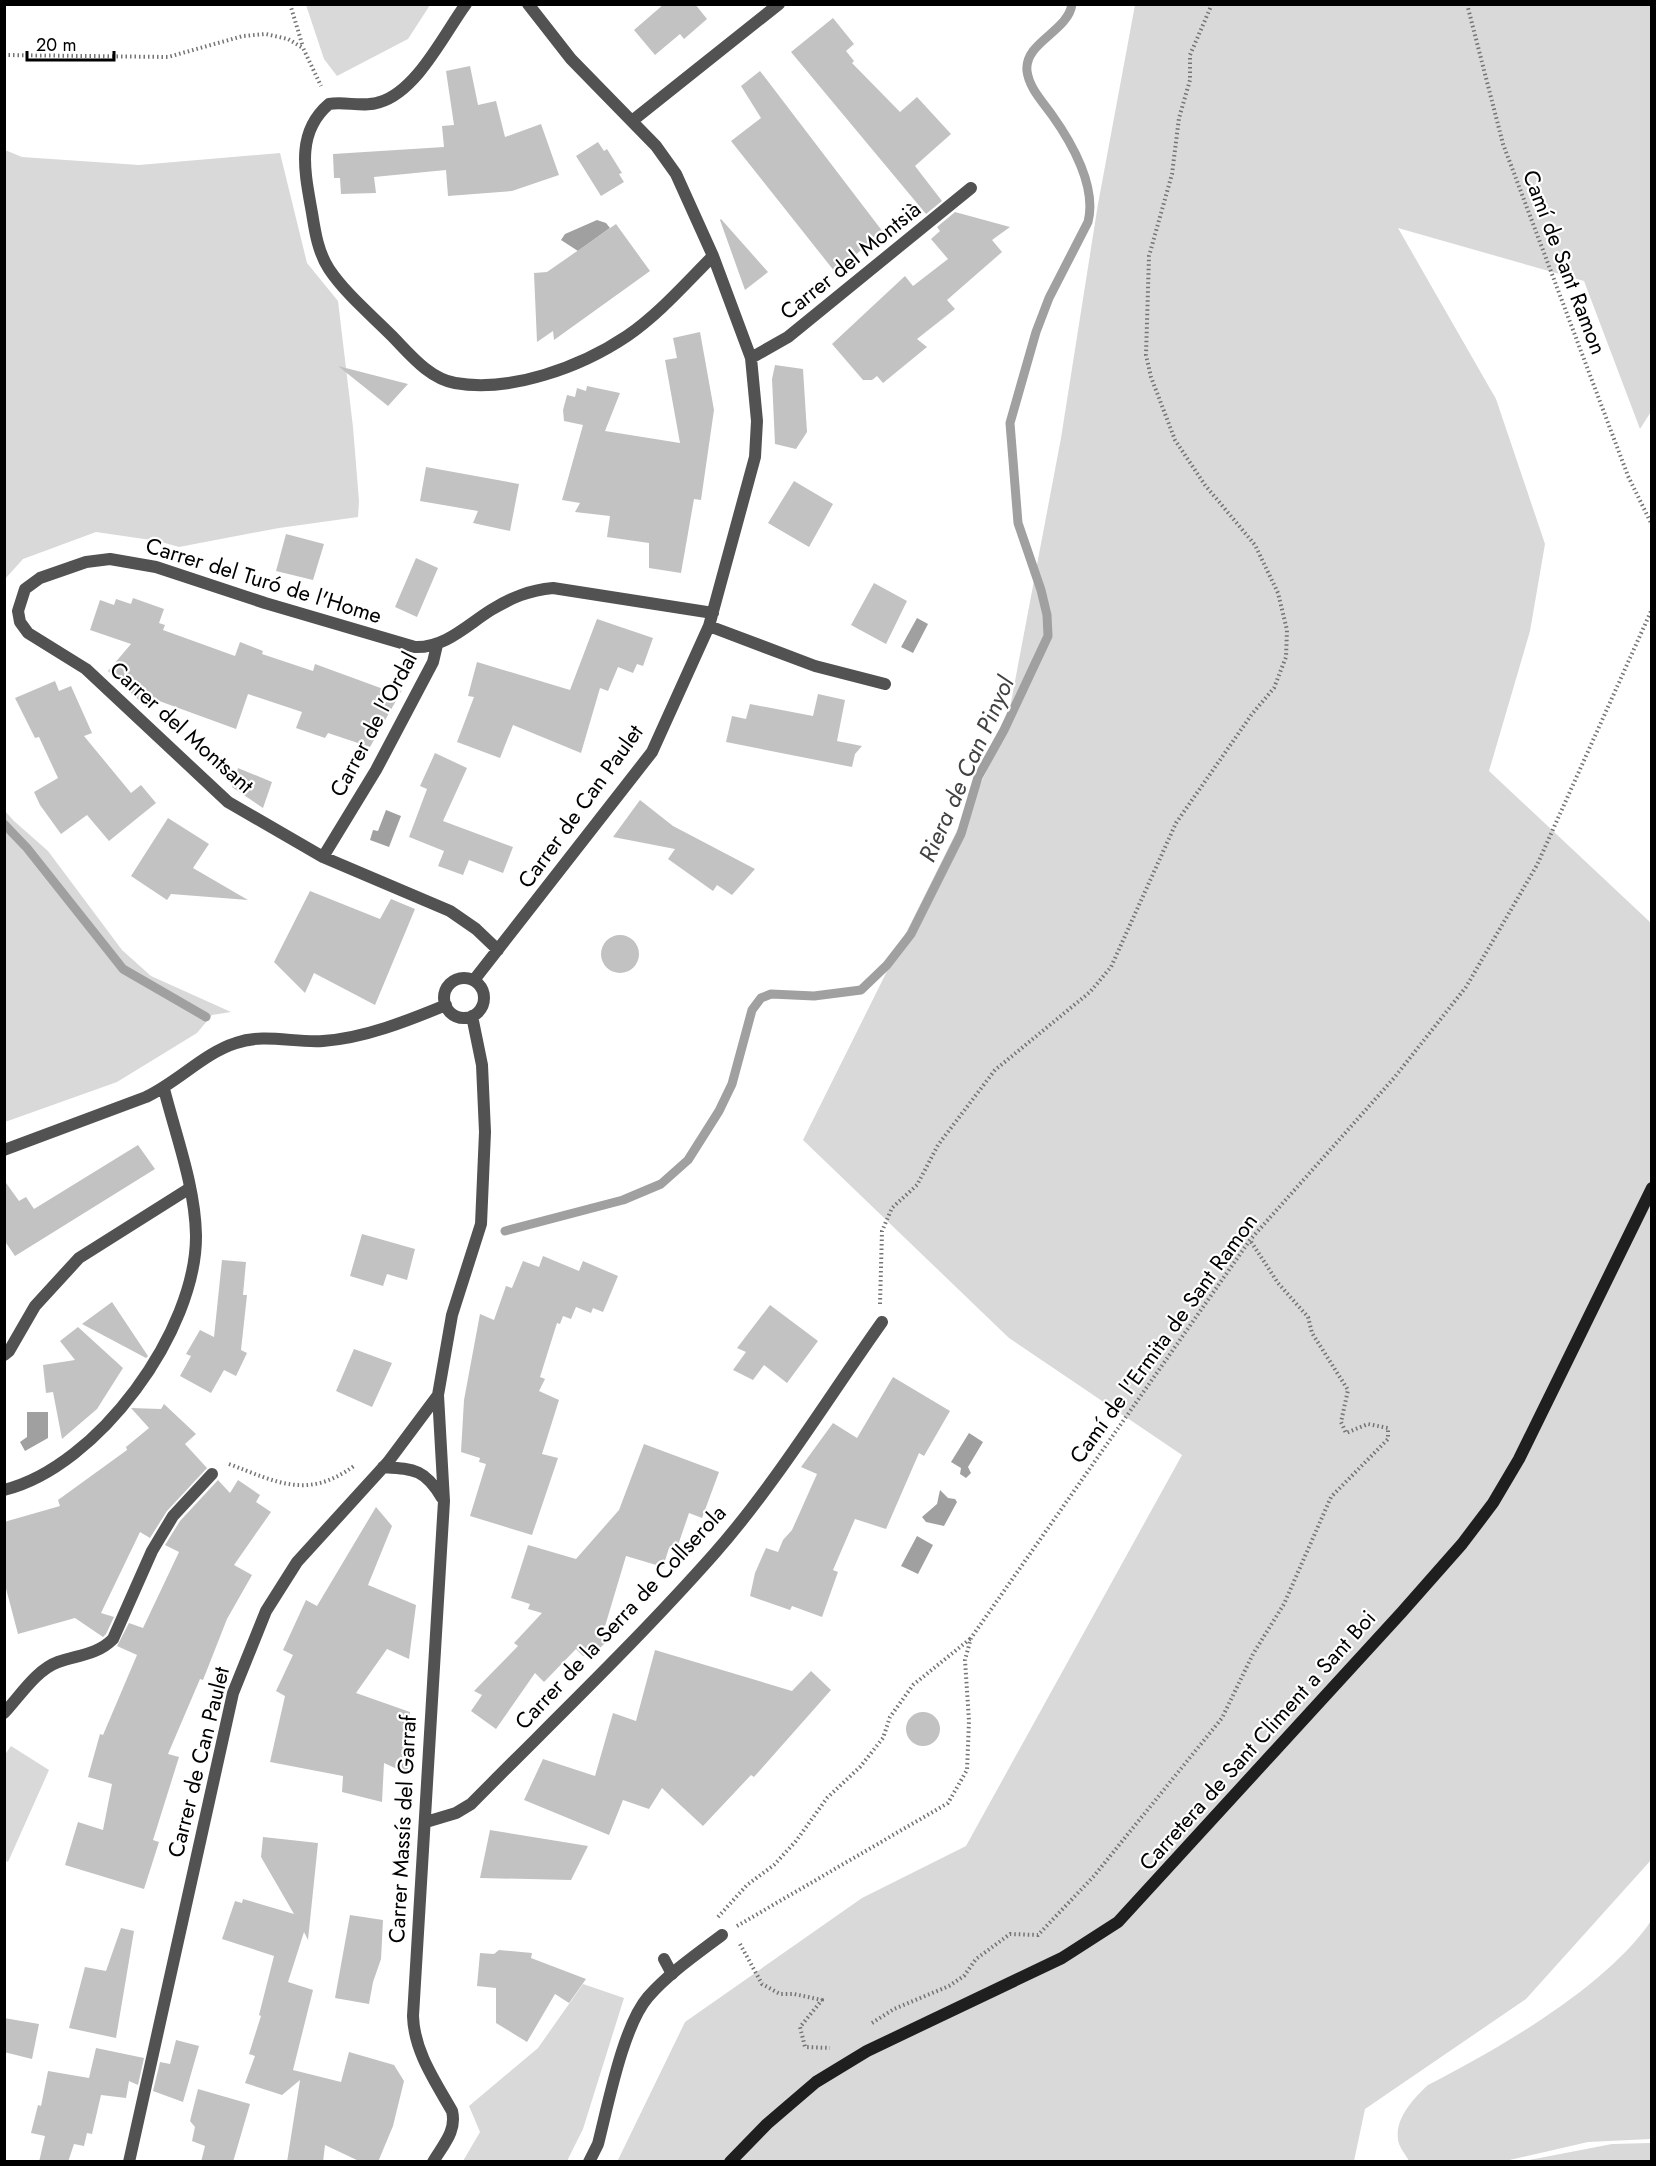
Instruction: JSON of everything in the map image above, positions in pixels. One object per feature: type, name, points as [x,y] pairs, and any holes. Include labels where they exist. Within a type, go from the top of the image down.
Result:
[{"type":"street","points":[[466,4],[432,55],[398,92],[381,102],[365,105],[339,102],[329,104],[319,113],[310,128],[303,164],[322,255],[329,269],[349,292],[420,364],[444,380],[475,384],[529,379],[588,358],[626,337],[658,311],[713,256]]},
{"type":"street","name":"Carrer de Can Paulet","points":[[474,981],[652,752],[709,626],[755,457],[758,421],[751,358],[713,256],[676,174],[656,146],[571,59],[528,4]]},
{"type":"street","points":[[632,121],[779,4]]},
{"type":"street","name":"Carrer del Montsià","points":[[751,358],[788,337],[971,188]]},
{"type":"street","name":"Carrer del Turó de l'Home","points":[[20,600],[34,581],[48,574],[86,562],[110,559],[137,561],[265,603],[405,644],[425,647],[437,645]]},
{"type":"street","name":"Carrer de l'Ordal","points":[[323,857],[381,760],[433,662],[437,645],[492,609],[521,594],[537,589],[553,588],[713,613]]},
{"type":"street","name":"Carrer del Montsant","points":[[20,600],[20,622],[28,633],[86,669],[228,802],[323,857],[450,911],[476,929],[498,950]]},
{"type":"street","points":[[709,626],[815,666],[885,684]]},
{"type":"street","points":[[468,978],[474,981],[482,988],[484,1001],[478,1012],[472,1016],[454,1014],[446,1005],[446,991],[453,981],[468,978]]},
{"type":"street","points":[[4,1150],[164,1089],[218,1051],[235,1043],[255,1038],[304,1041],[341,1039],[404,1022],[446,1005]]},
{"type":"street","name":"Carrer de Can Paulet","points":[[441,1463],[438,1395],[452,1315],[481,1224],[485,1132],[482,1065],[472,1016]]},
{"type":"street","points":[[4,1490],[46,1471],[106,1426],[129,1401],[147,1374],[169,1332],[191,1276],[196,1235],[190,1188],[164,1089]]},
{"type":"street","points":[[4,1355],[9,1351],[35,1306],[79,1258],[190,1188]]},
{"type":"street","name":"Carretera de Sant Climent a Sant Boi","points":[[730,2162],[767,2124],[816,2082],[867,2051],[1062,1958],[1118,1922],[1402,1612],[1462,1544],[1493,1503],[1519,1459],[1652,1188]]},
{"type":"street","name":"Carrer de la Serra de Collserola","points":[[426,1822],[456,1813],[471,1804],[623,1651],[716,1552],[769,1483],[882,1322]]},
{"type":"street","name":"Carrer de Can Paulet","points":[[129,2162],[208,1804],[234,1693],[244,1665],[266,1611],[297,1562],[383,1467],[438,1395]]},
{"type":"street","name":"Carrer Massís del Garraf","points":[[433,2162],[455,2122],[452,2111],[419,2051],[413,2031],[444,1501],[441,1463]]},
{"type":"street","points":[[383,1467],[420,1471],[432,1481],[444,1501]]},
{"type":"street","points":[[4,1713],[43,1670],[57,1662],[104,1648],[113,1639],[152,1551],[173,1516],[212,1474]]},
{"type":"street","points":[[589,2162],[598,2144],[633,2021],[647,1998],[672,1974],[724,1934]]},
{"type":"street","points":[[664,1959],[672,1974]]},
{"type":"path","points":[[290,4],[303,48],[329,104]]},
{"type":"path","points":[[882,1322],[879,1294],[882,1231],[892,1208],[917,1185],[938,1145],[995,1070],[1090,992],[1111,967],[1176,823],[1252,714],[1274,688],[1286,657],[1287,630],[1278,593],[1255,545],[1205,485],[1175,440],[1151,377],[1146,355],[1149,256],[1172,174],[1179,118],[1190,80],[1190,55],[1212,4]]},
{"type":"path","name":"Camí de Sant Ramon","points":[[1467,4],[1503,144],[1628,476],[1652,525]]},
{"type":"path","points":[[4,55],[168,57],[243,36],[266,34],[288,39],[303,48]]},
{"type":"path","name":"Camí de l'Ermita de Sant Ramon","points":[[724,1934],[948,1803],[967,1770],[969,1721],[965,1660],[971,1638],[1250,1240],[1394,1078],[1466,987],[1537,865],[1652,609]]},
{"type":"path","points":[[868,2026],[894,2008],[949,1986],[964,1976],[976,1959],[1010,1934],[1038,1935],[1094,1876],[1222,1718],[1253,1654],[1284,1604],[1330,1497],[1388,1439],[1388,1428],[1368,1424],[1346,1433],[1341,1422],[1348,1390],[1312,1333],[1308,1317],[1278,1283],[1250,1240]]},
{"type":"path","points":[[212,1474],[223,1462],[293,1486],[318,1484],[340,1476],[356,1464]]},
{"type":"path","points":[[724,1934],[716,1924],[719,1913],[747,1885],[774,1865],[796,1841],[827,1798],[860,1767],[883,1738],[890,1717],[913,1685],[971,1638]]},
{"type":"path","points":[[737,1937],[762,1984],[780,1994],[794,1994],[822,2000],[800,2027],[805,2047],[828,2049],[838,2043]]},
{"type":"shaded area","points":[[306,4],[430,5],[408,39],[337,76],[324,59]]},
{"type":"shaded area","points":[[1135,5],[1651,5],[1652,410],[1640,429],[1584,281],[1398,228],[1496,399],[1545,544],[1530,631],[1489,771],[1651,923],[1651,1860],[1526,1999],[1365,2109],[1354,2161],[617,2162],[685,2022],[862,1898],[966,1846],[1182,1455],[1009,1338],[803,1140],[1005,734],[1061,438],[1098,204]]},
{"type":"shaded area","points":[[5,150],[22,157],[139,165],[280,153],[307,263],[338,301],[353,427],[359,501],[358,517],[279,528],[179,547],[158,541],[96,532],[23,559],[5,579]]},
{"type":"shaded area","points":[[597,220],[606,223],[610,228],[578,251],[561,240],[565,234]]},
{"type":"shaded area","points":[[917,618],[928,624],[913,653],[901,647]]},
{"type":"shaded area","points":[[4,810],[48,851],[122,950],[151,976],[231,1012],[212,1015],[197,1033],[117,1082],[5,1122]]},
{"type":"shaded area","points":[[386,810],[401,816],[389,847],[370,840],[373,830],[378,831]]},
{"type":"shaded area","points":[[27,1412],[48,1412],[48,1438],[25,1451],[20,1442],[27,1437]]},
{"type":"shaded area","points":[[969,1433],[983,1442],[968,1467],[971,1473],[966,1478],[960,1474],[961,1468],[951,1462]]},
{"type":"shaded area","points":[[940,1490],[948,1498],[955,1499],[957,1502],[944,1526],[926,1522],[922,1517],[937,1504]]},
{"type":"shaded area","points":[[917,1536],[933,1545],[918,1574],[901,1566]]},
{"type":"shaded area","points":[[11,1746],[49,1770],[8,1862],[4,1860],[4,1756]]},
{"type":"shaded area","points":[[1651,1921],[1651,2139],[1588,2142],[1505,2161],[1409,2161],[1399,2145],[1399,2124],[1412,2102],[1428,2085],[1487,2053],[1550,2014],[1580,1992],[1631,1945]]},
{"type":"shaded area","points":[[583,1984],[624,1998],[583,2129],[567,2162],[463,2161],[480,2132],[469,2106],[538,2048]]},
{"type":"shaded area","points":[[1651,2143],[1651,2161],[1524,2161],[1612,2144]]},
{"type":"building","points":[[664,4],[695,4],[707,19],[684,39],[680,34],[655,55],[634,30]]},
{"type":"building","points":[[833,18],[854,44],[846,51],[854,61],[852,63],[900,112],[917,97],[951,134],[915,166],[942,201],[926,214],[791,52]]},
{"type":"building","points":[[470,66],[478,105],[496,101],[505,137],[541,124],[559,175],[512,191],[448,196],[446,170],[374,177],[376,193],[341,194],[340,178],[334,178],[333,154],[444,147],[442,126],[454,125],[446,71]]},
{"type":"building","points":[[760,71],[883,232],[835,272],[731,141],[761,118],[741,86]]},
{"type":"building","points":[[598,142],[604,151],[607,149],[622,173],[619,174],[624,182],[601,196],[576,156]]},
{"type":"building","points":[[955,212],[1010,227],[992,240],[1002,252],[947,300],[955,309],[917,339],[927,347],[883,383],[877,376],[872,380],[863,380],[832,344],[905,276],[913,286],[948,259],[931,239],[940,231],[937,227]]},
{"type":"building","points":[[720,220],[768,272],[745,290]]},
{"type":"building","points":[[616,224],[650,271],[554,340],[553,331],[537,342],[534,273],[547,272]]},
{"type":"building","points":[[700,332],[714,410],[701,500],[694,499],[681,573],[649,568],[649,543],[607,537],[610,516],[575,512],[580,503],[562,500],[583,425],[564,421],[563,410],[567,395],[575,397],[577,388],[586,391],[587,386],[620,393],[605,431],[680,443],[665,360],[677,358],[673,338]]},
{"type":"building","points":[[775,365],[803,369],[807,432],[796,449],[775,444],[772,379]]},
{"type":"building","points":[[338,366],[408,384],[388,406]]},
{"type":"building","points":[[426,467],[519,484],[510,531],[473,523],[478,511],[420,501]]},
{"type":"building","points":[[794,481],[833,504],[809,547],[768,523]]},
{"type":"building","points":[[286,534],[324,544],[313,580],[276,571]]},
{"type":"building","points":[[416,558],[438,568],[417,617],[395,607]]},
{"type":"building","points":[[874,583],[907,601],[886,644],[851,625]]},
{"type":"building","points":[[133,598],[164,609],[159,623],[165,625],[163,630],[235,656],[240,642],[263,651],[262,654],[313,671],[315,664],[386,690],[378,708],[402,690],[370,747],[328,733],[325,738],[296,728],[302,712],[248,694],[236,729],[151,698],[148,709],[108,671],[131,644],[90,630],[100,600],[114,605],[116,599],[131,604]]},
{"type":"building","points":[[597,619],[653,638],[643,666],[637,664],[633,673],[618,667],[608,691],[600,688],[581,753],[513,725],[500,758],[457,742],[474,697],[468,696],[477,662],[570,690]]},
{"type":"building","points":[[55,681],[59,691],[71,686],[92,733],[84,736],[131,793],[141,785],[156,803],[109,841],[87,815],[61,834],[40,805],[34,792],[58,778],[39,737],[35,738],[15,698]]},
{"type":"building","points":[[818,694],[845,700],[837,741],[862,746],[855,754],[852,767],[726,742],[732,716],[746,719],[750,704],[813,716]]},
{"type":"building","points":[[435,753],[467,768],[443,821],[513,847],[503,873],[469,860],[463,875],[438,866],[444,851],[409,837],[427,789],[420,786]]},
{"type":"building","points":[[238,768],[272,782],[263,808],[232,787]]},
{"type":"building","points":[[640,800],[673,826],[755,869],[732,895],[717,885],[713,891],[668,859],[675,849],[613,837]]},
{"type":"building","points":[[168,818],[209,844],[193,868],[248,900],[171,894],[167,900],[131,876]]},
{"type":"building","points":[[310,891],[380,919],[391,899],[415,909],[375,1005],[314,973],[305,993],[274,962]]},
{"type":"building","points":[[620,935],[627,936],[633,941],[638,947],[638,961],[633,967],[627,972],[620,973],[613,972],[607,967],[602,961],[601,954],[602,947],[607,941],[613,936]]},
{"type":"building","points":[[138,1145],[155,1169],[15,1256],[4,1240],[4,1180],[19,1201],[26,1197],[34,1209]]},
{"type":"building","points":[[362,1234],[415,1249],[407,1280],[387,1274],[383,1286],[350,1276]]},
{"type":"building","points":[[543,1256],[579,1271],[583,1261],[618,1276],[603,1312],[593,1308],[591,1313],[576,1307],[571,1319],[563,1316],[560,1324],[557,1323],[540,1377],[545,1379],[539,1391],[559,1400],[542,1454],[558,1458],[532,1535],[470,1516],[486,1464],[479,1462],[480,1458],[461,1452],[464,1400],[480,1314],[494,1320],[506,1286],[512,1288],[523,1261],[539,1267]]},
{"type":"building","points":[[222,1260],[246,1262],[243,1295],[247,1295],[241,1350],[247,1353],[236,1376],[224,1370],[211,1393],[180,1376],[191,1356],[186,1354],[200,1330],[214,1337]]},
{"type":"building","points":[[112,1302],[148,1356],[146,1358],[82,1324]]},
{"type":"building","points":[[770,1305],[818,1341],[787,1383],[764,1365],[753,1380],[733,1370],[746,1352],[737,1348]]},
{"type":"building","points":[[78,1327],[123,1368],[97,1409],[62,1439],[53,1392],[46,1393],[43,1365],[75,1360],[60,1341]]},
{"type":"building","points":[[354,1349],[392,1363],[372,1407],[336,1391]]},
{"type":"building","points":[[893,1377],[950,1411],[924,1456],[919,1453],[886,1529],[855,1519],[833,1570],[838,1572],[822,1617],[792,1606],[790,1610],[750,1596],[755,1573],[766,1548],[778,1552],[783,1540],[792,1530],[817,1474],[801,1467],[833,1423],[857,1438]]},
{"type":"building","points":[[164,1404],[196,1434],[185,1444],[207,1468],[167,1511],[150,1538],[140,1532],[101,1613],[114,1617],[106,1634],[103,1637],[75,1618],[18,1634],[4,1581],[4,1522],[60,1506],[58,1500],[127,1450],[126,1447],[149,1428],[131,1408],[161,1409]]},
{"type":"building","points":[[644,1444],[719,1472],[702,1518],[689,1513],[676,1551],[669,1548],[663,1567],[626,1556],[603,1633],[612,1636],[592,1656],[583,1656],[576,1649],[544,1682],[535,1673],[496,1729],[471,1711],[482,1695],[474,1691],[518,1646],[514,1643],[542,1613],[528,1609],[530,1604],[511,1598],[528,1545],[576,1559],[619,1510]]},
{"type":"building","points":[[218,1480],[230,1493],[238,1480],[260,1495],[256,1502],[271,1512],[234,1565],[252,1575],[227,1619],[203,1680],[200,1679],[168,1754],[179,1757],[153,1840],[159,1842],[144,1889],[65,1865],[78,1822],[103,1830],[112,1784],[88,1777],[100,1734],[103,1735],[137,1655],[117,1646],[129,1623],[143,1628],[179,1552],[165,1545],[180,1521]]},
{"type":"building","points":[[376,1507],[392,1526],[368,1585],[416,1605],[409,1659],[387,1649],[356,1693],[410,1712],[408,1774],[384,1763],[382,1802],[342,1792],[343,1776],[270,1762],[285,1696],[276,1691],[293,1655],[283,1650],[306,1600],[317,1606]]},
{"type":"building","points":[[655,1650],[792,1691],[811,1671],[831,1690],[754,1777],[751,1775],[703,1826],[662,1788],[649,1809],[623,1800],[609,1835],[524,1800],[543,1759],[595,1776],[613,1713],[636,1721]]},
{"type":"building","points":[[923,1712],[935,1717],[940,1729],[935,1741],[923,1746],[911,1741],[906,1729],[911,1717]]},
{"type":"building","points":[[490,1830],[588,1846],[571,1880],[480,1878]]},
{"type":"building","points":[[263,1837],[318,1843],[308,1940],[304,1932],[288,1982],[313,1990],[293,2070],[341,2082],[349,2052],[394,2065],[404,2081],[393,2126],[378,2162],[361,2162],[325,2145],[323,2162],[287,2162],[300,2080],[282,2095],[245,2083],[255,2056],[249,2054],[261,2016],[259,2015],[274,1956],[222,1939],[235,1901],[242,1903],[243,1899],[294,1914],[261,1857]]},
{"type":"building","points":[[350,1915],[383,1920],[381,1959],[373,1982],[369,2004],[335,1998]]},
{"type":"building","points":[[121,1928],[134,1931],[116,2038],[69,2028],[85,1967],[106,1971]]},
{"type":"building","points":[[499,1950],[532,1953],[531,1958],[586,1979],[569,2003],[555,1994],[527,2042],[496,2023],[496,1988],[477,1986],[480,1953],[494,1954]]},
{"type":"building","points":[[4,2018],[39,2024],[32,2059],[4,2052]]},
{"type":"building","points":[[176,2040],[199,2046],[183,2102],[153,2091],[160,2062],[170,2064]]},
{"type":"building","points":[[96,2048],[144,2058],[138,2085],[129,2081],[126,2098],[101,2095],[92,2134],[87,2133],[84,2146],[74,2144],[68,2162],[39,2162],[45,2136],[31,2133],[38,2105],[41,2106],[48,2071],[89,2078]]},
{"type":"building","points":[[198,2089],[250,2104],[233,2162],[201,2162],[205,2146],[192,2141],[195,2127],[190,2121]]},
{"type":"waterway","name":"Riera de Can Pinyol","points":[[505,1231],[623,1200],[661,1184],[688,1160],[719,1111],[732,1084],[752,1010],[761,998],[771,994],[814,996],[861,990],[887,965],[911,934],[961,834],[978,777],[1004,730],[1048,636],[1047,615],[1041,590],[1018,523],[1010,423],[1036,332],[1049,298],[1088,222],[1090,209],[1086,180],[1075,152],[1060,126],[1033,89],[1027,71],[1032,52],[1063,22],[1072,4]]},
{"type":"waterway","points":[[4,824],[27,848],[123,969],[206,1017]]}]
